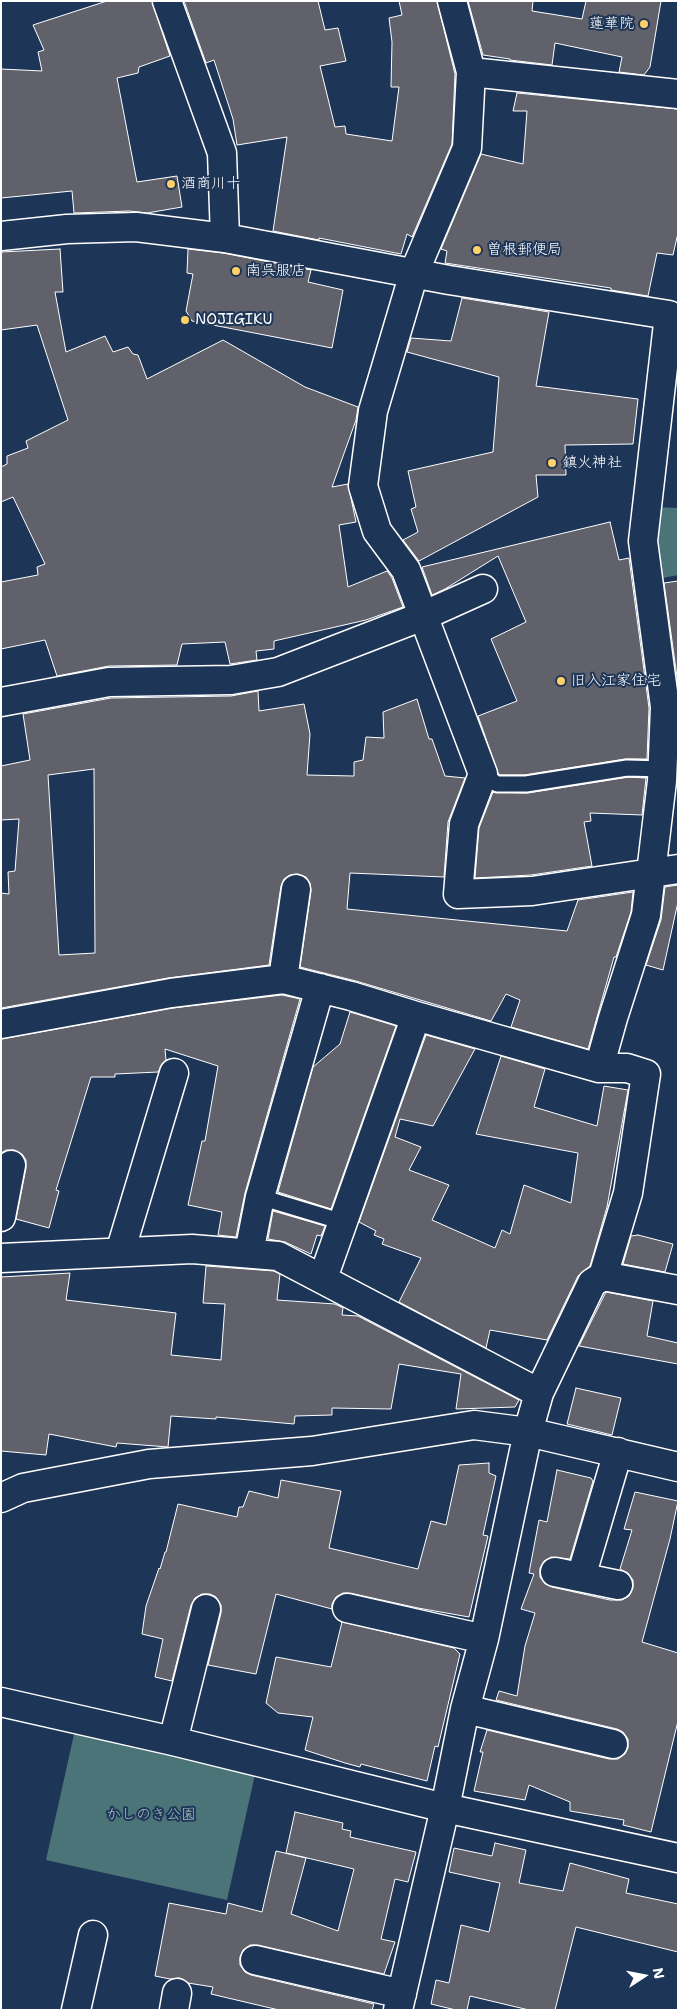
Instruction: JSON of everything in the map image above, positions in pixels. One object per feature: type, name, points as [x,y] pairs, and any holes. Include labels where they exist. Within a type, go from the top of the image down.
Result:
[{"type":"street","points":[[167,1],[222,153],[225,238]]},
{"type":"street","points":[[452,1],[471,72],[467,148],[414,273],[373,411],[363,486],[377,532],[406,570],[483,774],[464,824],[458,894],[532,891],[678,869]]},
{"type":"street","points":[[471,72],[678,94]]},
{"type":"street","points":[[1,236],[67,229],[136,227],[225,238],[414,273],[668,315],[643,541],[671,706],[646,915],[599,1068]]},
{"type":"street","points":[[1,702],[109,682],[231,680],[278,672],[423,616],[483,589]]},
{"type":"street","points":[[283,979],[296,889]]},
{"type":"street","points":[[1,1024],[171,993],[283,979],[599,1068],[627,1068],[646,1074],[628,1193],[603,1276],[592,1283],[539,1393],[528,1432],[484,1639],[465,1709],[446,1808],[400,2002],[255,1960]]},
{"type":"street","points":[[249,1253],[260,1198],[320,988]]},
{"type":"street","points":[[323,1278],[416,1016]]},
{"type":"street","points":[[120,1252],[174,1073]]},
{"type":"street","points":[[1,1217],[11,1165]]},
{"type":"street","points":[[1,1258],[192,1249],[278,1256],[539,1393]]},
{"type":"street","points":[[603,1276],[678,1290]]},
{"type":"street","points":[[1,1498],[23,1488],[149,1464],[312,1451],[474,1425],[528,1432],[618,1452],[673,1458]]},
{"type":"street","points":[[582,1577],[618,1452]]},
{"type":"street","points":[[555,1572],[618,1585]]},
{"type":"street","points":[[347,1608],[484,1639]]},
{"type":"street","points":[[173,1741],[206,1610]]},
{"type":"street","points":[[1,1702],[173,1741],[446,1808],[678,1858]]},
{"type":"street","points":[[465,1709],[613,1744]]},
{"type":"street","points":[[76,2010],[94,1935]]},
{"type":"lane","points":[[483,774],[497,784],[526,784],[627,768],[663,769]]},
{"type":"lane","points":[[260,1198],[343,1222]]},
{"type":"green space","points":[[655,507],[678,508],[678,575],[658,579]]},
{"type":"green space","name":"かしのき公園","points":[[75,1730],[256,1770],[227,1900],[46,1860]]},
{"type":"building","points":[[107,1],[152,1],[170,56],[139,67],[138,73],[117,78],[137,182],[177,176],[182,207],[147,213],[129,211],[74,213],[72,191],[1,198],[1,69],[42,71],[38,52],[44,50],[33,25]]},
{"type":"building","points":[[184,1],[318,1],[325,30],[338,28],[346,61],[320,66],[335,127],[345,126],[346,134],[392,141],[399,87],[391,87],[392,42],[389,18],[402,15],[399,1],[437,1],[455,74],[452,144],[412,237],[407,234],[401,254],[273,231],[287,137],[237,145],[233,119],[214,60],[206,63]]},
{"type":"building","points":[[468,1],[533,1],[532,11],[582,19],[586,1],[661,1],[650,67],[644,75],[619,72],[622,57],[555,43],[552,65],[483,55]]},
{"type":"building","points":[[517,93],[678,109],[678,233],[673,255],[657,253],[648,296],[611,290],[611,288],[445,263],[447,251],[441,249],[481,154],[523,164],[527,111],[513,111]]},
{"type":"building","points":[[60,249],[63,292],[55,292],[66,352],[105,336],[113,352],[128,347],[133,354],[138,355],[147,379],[223,340],[305,387],[358,407],[356,420],[332,487],[348,484],[356,522],[339,525],[348,587],[387,571],[392,578],[403,607],[366,620],[274,641],[274,649],[256,651],[257,660],[230,664],[225,642],[182,644],[177,665],[109,666],[57,676],[45,640],[1,649],[1,582],[38,575],[37,567],[45,564],[13,497],[1,502],[1,467],[7,464],[7,456],[28,448],[26,441],[68,420],[37,325],[1,330],[1,252]]},
{"type":"building","points":[[188,249],[223,253],[311,270],[308,282],[343,290],[332,348],[192,321],[186,311],[193,274],[187,273]]},
{"type":"building","points":[[462,298],[549,312],[536,386],[638,399],[633,444],[565,445],[566,475],[536,475],[538,497],[419,561],[403,540],[418,532],[411,509],[416,507],[408,471],[493,452],[499,377],[407,352],[411,338],[451,341]]},
{"type":"building","points":[[610,522],[619,560],[629,558],[649,708],[647,759],[626,759],[525,775],[500,775],[478,716],[517,701],[491,639],[526,622],[498,556],[432,595],[422,567]]},
{"type":"building","points":[[678,581],[678,684],[664,583]]},
{"type":"building","points":[[258,691],[259,711],[304,704],[310,734],[307,775],[354,776],[354,762],[363,760],[366,737],[384,738],[383,712],[417,699],[429,739],[432,739],[445,776],[465,778],[448,822],[444,877],[350,873],[347,909],[567,931],[578,900],[633,892],[631,912],[616,957],[614,957],[588,1049],[511,1027],[520,1000],[506,994],[491,1021],[356,981],[300,967],[311,891],[310,883],[306,877],[298,874],[290,875],[284,879],[281,886],[269,965],[168,978],[1,1008],[1,893],[9,894],[8,872],[15,871],[19,819],[1,820],[1,766],[30,760],[23,714],[111,698],[231,696]],"holes":[[[94,769],[95,953],[59,955],[48,775]]]},
{"type":"building","points":[[628,777],[646,778],[642,815],[590,813],[591,821],[584,822],[592,866],[531,875],[475,878],[479,828],[493,792],[527,793]]},
{"type":"building","points":[[678,885],[678,902],[663,970],[646,965],[661,920],[665,887]]},
{"type":"building","points":[[282,995],[300,999],[245,1193],[236,1237],[218,1235],[222,1212],[188,1205],[202,1141],[205,1141],[218,1066],[165,1049],[166,1060],[158,1072],[115,1074],[115,1077],[91,1077],[56,1190],[59,1191],[49,1228],[16,1219],[26,1160],[22,1154],[14,1150],[6,1150],[1,1153],[1,1039],[173,1008]]},
{"type":"building","points":[[350,1012],[396,1026],[331,1209],[278,1192],[313,1067],[340,1044]]},
{"type":"building","points":[[426,1035],[475,1049],[433,1126],[400,1119],[395,1137],[421,1147],[409,1170],[449,1185],[432,1220],[495,1248],[502,1230],[510,1234],[524,1185],[571,1203],[578,1153],[476,1134],[501,1056],[545,1069],[534,1107],[597,1126],[604,1086],[628,1090],[607,1207],[590,1266],[578,1276],[547,1340],[490,1330],[486,1348],[399,1302],[421,1258],[382,1244],[384,1239],[374,1235],[376,1231],[359,1222]]},
{"type":"building","points":[[273,1211],[325,1226],[321,1236],[317,1235],[311,1254],[285,1242],[268,1239]]},
{"type":"building","points":[[638,1235],[673,1244],[665,1272],[623,1264],[631,1236]]},
{"type":"building","points":[[206,1266],[274,1271],[280,1274],[277,1300],[335,1304],[343,1308],[342,1315],[358,1316],[519,1400],[515,1407],[456,1409],[461,1374],[399,1364],[391,1409],[332,1408],[332,1415],[295,1416],[294,1424],[216,1417],[216,1419],[171,1416],[168,1447],[117,1443],[116,1447],[49,1434],[46,1455],[1,1451],[1,1277],[70,1273],[66,1300],[176,1313],[171,1355],[221,1360],[225,1304],[203,1303]]},
{"type":"building","points":[[606,1292],[653,1301],[647,1336],[678,1343],[678,1364],[579,1346]]},
{"type":"building","points":[[576,1388],[621,1398],[612,1435],[567,1424]]},
{"type":"building","points":[[489,1463],[489,1473],[496,1476],[483,1535],[488,1536],[469,1617],[350,1593],[343,1593],[336,1597],[332,1604],[332,1609],[276,1594],[256,1674],[208,1665],[221,1613],[221,1605],[216,1597],[210,1594],[202,1594],[195,1598],[191,1605],[172,1681],[155,1677],[163,1639],[142,1634],[146,1606],[166,1552],[178,1504],[237,1517],[239,1507],[243,1507],[249,1491],[278,1498],[281,1480],[341,1491],[329,1548],[418,1569],[431,1521],[446,1525],[459,1465]]},
{"type":"building","points":[[557,1470],[591,1478],[593,1481],[570,1559],[551,1557],[544,1561],[540,1568],[540,1577],[545,1584],[552,1587],[610,1600],[622,1600],[629,1596],[633,1588],[633,1580],[628,1573],[620,1569],[632,1530],[624,1529],[635,1492],[678,1501],[670,1539],[642,1642],[678,1653],[678,1721],[651,1832],[623,1825],[624,1820],[570,1811],[570,1802],[529,1785],[525,1800],[474,1791],[483,1752],[480,1752],[487,1730],[609,1759],[618,1759],[625,1754],[628,1748],[628,1739],[623,1732],[617,1729],[496,1700],[499,1691],[517,1696],[525,1646],[535,1613],[521,1609],[534,1574],[529,1573],[539,1520],[547,1522]]},
{"type":"building","points":[[342,1622],[454,1648],[460,1654],[438,1747],[435,1746],[427,1781],[361,1764],[360,1767],[305,1750],[313,1717],[278,1713],[266,1703],[276,1657],[331,1667]]},
{"type":"building","points":[[295,1812],[343,1823],[342,1829],[351,1831],[350,1837],[416,1852],[408,1882],[395,1879],[381,1939],[395,1942],[384,1974],[258,1945],[250,1945],[243,1950],[240,1957],[240,1965],[245,1972],[251,1975],[374,2004],[372,2010],[279,2010],[211,1994],[213,1987],[188,1983],[180,1978],[170,1979],[155,1976],[169,1903],[226,1914],[228,1903],[262,1912],[276,1851],[306,1858],[291,1914],[338,1931],[354,1869],[286,1853]]},
{"type":"building","points":[[495,1843],[526,1850],[519,1883],[563,1891],[570,1863],[629,1879],[626,1893],[678,1904],[678,1952],[576,1927],[555,2010],[529,2010],[470,1996],[467,2010],[456,2010],[431,2004],[436,1980],[449,1983],[461,1925],[489,1932],[500,1883],[449,1872],[454,1848],[492,1856]]},
{"type":"place","name":"蓮華院","points":[[644,24]]},
{"type":"place","name":"酒商川十","points":[[171,184]]},
{"type":"place","name":"曽根郵便局","points":[[477,250]]},
{"type":"place","name":"南呉服店","points":[[236,271]]},
{"type":"place","name":"NOJIGIKU","points":[[185,320]]},
{"type":"place","name":"鎮火神社","points":[[552,463]]},
{"type":"place","name":"旧入江家住宅","points":[[561,681]]}]
